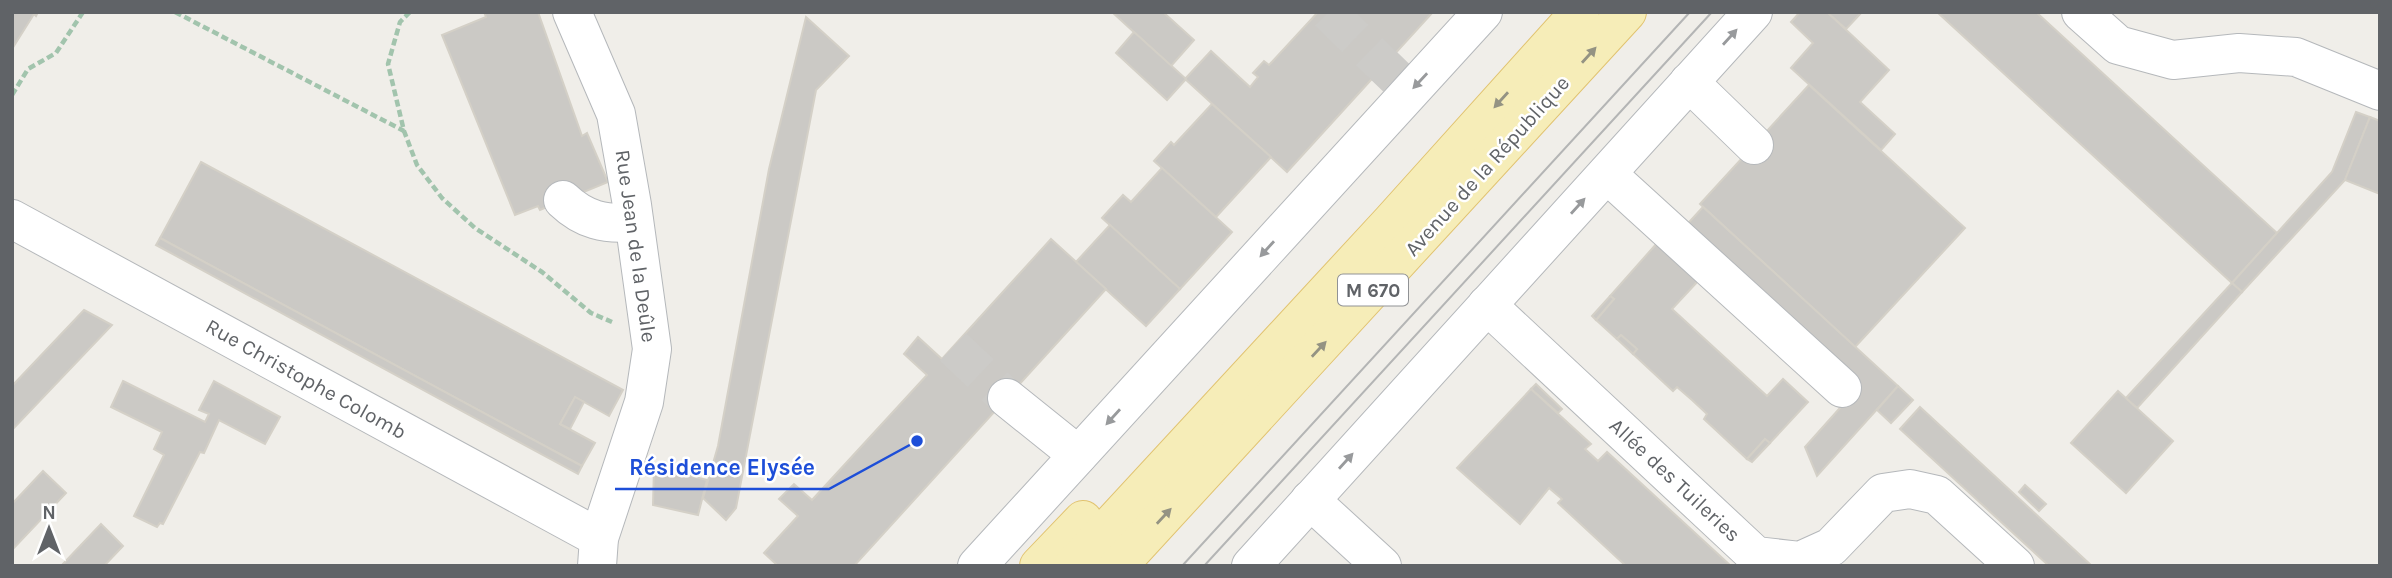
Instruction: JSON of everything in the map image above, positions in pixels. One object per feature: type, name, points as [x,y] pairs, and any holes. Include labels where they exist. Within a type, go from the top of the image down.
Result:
[{"type":"main road","name":"Avenue de la République","points":[[1073,566],[1391,222],[1580,12]]},
{"type":"main road","name":"Avenue de la République","points":[[1118,566],[1627,12]]},
{"type":"main road","points":[[1039,566],[1148,452],[1391,222]]},
{"type":"street","name":"Rue Jean de la Deûle","points":[[572,12],[615,114],[652,349],[644,402],[598,552]]},
{"type":"street","points":[[977,566],[1483,12]]},
{"type":"street","points":[[1251,566],[1753,12]]},
{"type":"street","points":[[2081,12],[2118,45],[2174,60],[2239,53],[2296,57],[2380,90]]},
{"type":"street","points":[[1689,82],[1754,145]]},
{"type":"street","points":[[1607,174],[1842,388]]},
{"type":"street","points":[[563,200],[577,214],[597,221],[621,224],[634,222]]},
{"type":"street","name":"Rue Christophe Colomb","points":[[12,219],[598,552]]},
{"type":"street","name":"Allée des Tuileries","points":[[1487,306],[1756,556],[1800,561],[1821,552],[1831,547],[1883,493],[1910,489],[1937,495],[2015,566]]},
{"type":"street","points":[[1007,397],[1078,455]]},
{"type":"street","points":[[1310,500],[1382,566]]},
{"type":"path","points":[[12,94],[28,69],[56,53],[83,12]]},
{"type":"path","points":[[175,12],[404,131]]},
{"type":"path","points":[[410,12],[400,22],[388,64],[404,131],[418,165],[442,198],[475,228],[542,272],[591,313],[650,340]]},
{"type":"building","points":[[12,12],[38,12],[36,16],[34,14],[12,49]]},
{"type":"building","points":[[484,12],[538,12],[582,136],[587,133],[608,182],[540,210],[538,206],[515,215],[442,35],[486,17]]},
{"type":"building","points":[[1112,12],[1163,12],[1194,40],[1171,66]]},
{"type":"building","points":[[1318,12],[1433,12],[1287,172],[1185,79],[1211,51],[1250,87],[1258,77],[1253,73],[1264,61],[1269,65]]},
{"type":"building","points":[[1800,12],[1827,12],[1889,70],[1860,102],[1895,134],[1881,150],[1791,68],[1813,43],[1791,22]]},
{"type":"building","points":[[1827,12],[1862,12],[1846,29]]},
{"type":"building","points":[[1937,12],[2036,12],[2277,233],[2232,283]]},
{"type":"building","points":[[806,17],[849,56],[816,90],[736,508],[726,520],[703,498],[718,446],[769,169]]},
{"type":"building","points":[[1134,32],[1186,79],[1167,100],[1116,53]]},
{"type":"building","points":[[1809,85],[1965,228],[1855,347],[1700,204]]},
{"type":"building","points":[[1212,104],[1271,157],[1216,217],[1154,161],[1171,142],[1174,145]]},
{"type":"building","points":[[2356,112],[2370,117],[2345,180],[2242,292],[2232,283],[2332,172]]},
{"type":"building","points":[[2370,117],[2380,121],[2380,194],[2345,180]]},
{"type":"building","points":[[201,162],[623,390],[609,416],[575,397],[560,424],[595,443],[582,466],[160,238]]},
{"type":"building","points":[[1162,168],[1232,232],[1180,289],[1102,218],[1123,195],[1131,202]]},
{"type":"building","points":[[1703,207],[1898,386],[1817,476],[1805,447],[1856,390],[1681,231]]},
{"type":"building","points":[[1110,225],[1180,289],[1146,326],[1076,262]]},
{"type":"building","points":[[160,238],[582,466],[578,474],[156,245]]},
{"type":"building","points":[[1051,239],[1106,289],[854,566],[778,566],[764,553],[798,516],[779,499],[794,484],[812,500],[927,375],[904,354],[918,337],[942,359]]},
{"type":"building","points":[[1658,242],[1699,280],[1672,309],[1767,396],[1783,379],[1808,402],[1770,443],[1765,439],[1747,459],[1704,419],[1707,414],[1692,400],[1677,387],[1673,391],[1633,354],[1637,349],[1621,335],[1617,339],[1596,320],[1614,299],[1610,296]]},
{"type":"building","points":[[2232,283],[2242,292],[2137,408],[2126,398]]},
{"type":"building","points":[[1610,296],[1614,299],[1596,320],[1592,316]]},
{"type":"building","points":[[84,310],[112,325],[12,430],[12,386]]},
{"type":"building","points":[[1621,335],[1637,349],[1633,354],[1617,339]]},
{"type":"building","points":[[123,381],[205,422],[209,414],[199,410],[214,381],[280,417],[265,444],[219,420],[204,453],[200,452],[163,524],[160,523],[157,527],[134,516],[164,455],[154,449],[162,432],[111,407]]},
{"type":"building","points":[[1536,384],[1562,409],[1558,413],[1531,389]]},
{"type":"building","points":[[1898,386],[1913,400],[1891,423],[1877,410]]},
{"type":"building","points":[[1531,389],[1591,444],[1585,449],[1598,461],[1607,452],[1731,566],[1626,566],[1558,503],[1562,499],[1549,488],[1520,524],[1457,468]]},
{"type":"building","points":[[2118,391],[2173,441],[2126,493],[2071,443]]},
{"type":"building","points":[[575,397],[584,402],[570,429],[560,424]]},
{"type":"building","points":[[1920,407],[2092,566],[2049,566],[1900,429]]},
{"type":"building","points":[[1765,439],[1770,443],[1752,462],[1747,459]]},
{"type":"building","points":[[654,467],[707,480],[698,515],[653,505]]},
{"type":"building","points":[[43,471],[66,493],[12,550],[12,504]]},
{"type":"building","points":[[2025,485],[2046,504],[2039,511],[2019,492]]},
{"type":"building","points":[[101,524],[123,546],[104,566],[61,566]]},
{"type":"tunnel","points":[[1328,12],[1410,91]]},
{"type":"tunnel","points":[[953,347],[1007,398]]},
{"type":"tram line","points":[[1182,566],[1690,12]]},
{"type":"tram line","points":[[1204,566],[1712,12]]},
{"type":"place","name":"Résidence Elysée","points":[[917,441]]}]
